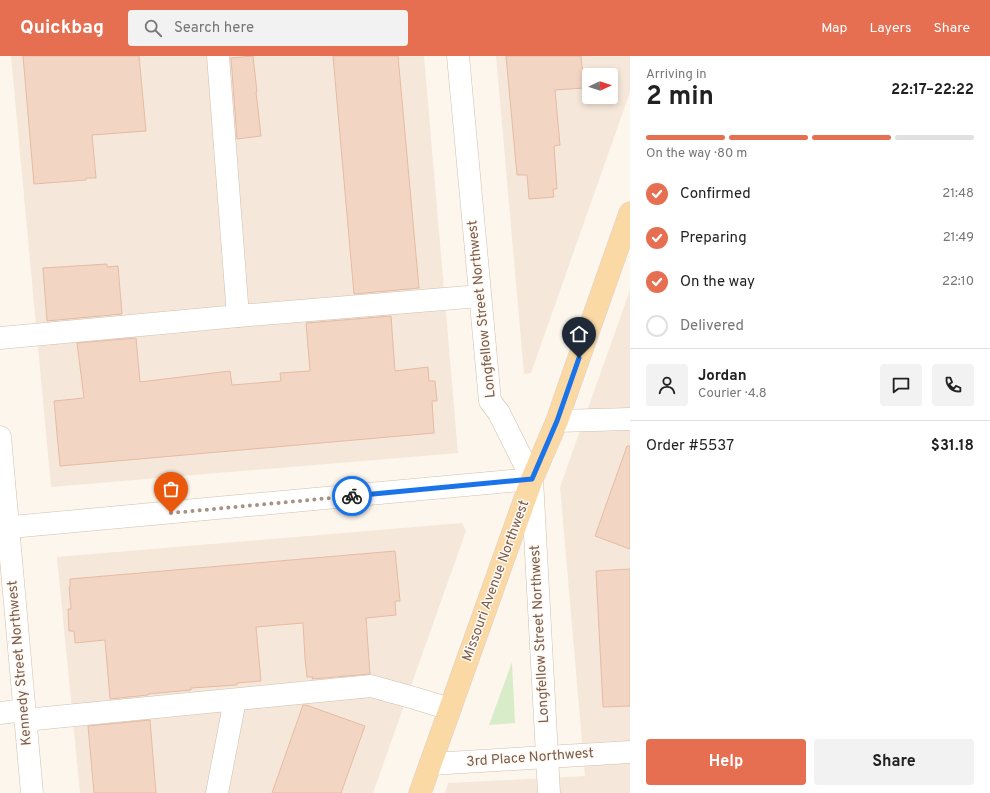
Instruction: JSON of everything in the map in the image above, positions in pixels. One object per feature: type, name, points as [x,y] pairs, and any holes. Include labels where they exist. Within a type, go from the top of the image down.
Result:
[{"type":"main road","name":"Missouri Avenue Northwest","points":[[420,793],[532,479],[557,421],[568,386],[630,213]]},
{"type":"street","points":[[218,56],[238,316]]},
{"type":"street","name":"Longfellow Street Northwest","points":[[458,56],[490,401],[499,413],[532,479],[549,793]]},
{"type":"street","points":[[0,338],[480,296]]},
{"type":"street","points":[[557,421],[630,419]]},
{"type":"street","name":"Kennedy Street Northwest","points":[[0,437],[4,528],[25,715],[32,793]]},
{"type":"street","points":[[4,528],[532,479]]},
{"type":"street","points":[[0,712],[25,715],[234,700],[371,686],[450,710]]},
{"type":"street","points":[[217,793],[234,700]]},
{"type":"street","name":"3rd Place Northwest","points":[[431,764],[630,752]]},
{"type":"shaded area","points":[[11,56],[424,56],[458,453],[51,487]]},
{"type":"shaded area","points":[[496,56],[630,56],[630,92],[531,373],[524,374]]},
{"type":"shaded area","points":[[630,290],[630,793],[445,793],[448,783],[585,776],[560,487]]},
{"type":"shaded area","points":[[462,523],[466,531],[373,793],[80,793],[57,557]]},
{"type":"green space","points":[[512,662],[515,723],[489,725]]},
{"type":"building","points":[[23,56],[139,56],[146,131],[92,135],[96,178],[34,184]]},
{"type":"building","points":[[253,56],[261,136],[237,139],[231,58]]},
{"type":"building","points":[[333,56],[398,56],[419,288],[354,294]]},
{"type":"building","points":[[506,56],[581,56],[582,88],[555,90],[560,145],[554,146],[557,189],[553,189],[554,197],[529,199],[527,175],[517,175]]},
{"type":"building","points":[[107,264],[107,267],[118,266],[122,314],[47,321],[43,268]]},
{"type":"building","points":[[391,316],[395,371],[428,367],[429,381],[435,381],[437,401],[432,401],[434,433],[60,466],[54,401],[84,398],[77,343],[136,338],[140,382],[230,371],[232,385],[281,381],[280,373],[310,371],[306,323]]},
{"type":"building","points":[[627,446],[630,446],[630,549],[595,536]]},
{"type":"building","points":[[395,551],[400,601],[395,601],[396,615],[366,618],[370,674],[312,679],[313,677],[307,677],[303,623],[256,627],[261,681],[237,683],[237,685],[191,688],[191,690],[110,699],[105,640],[75,643],[74,631],[69,631],[68,609],[71,609],[69,587],[70,579]]},
{"type":"building","points":[[630,569],[630,706],[603,707],[596,571]]},
{"type":"building","points":[[303,705],[365,726],[341,793],[272,793]]},
{"type":"building","points":[[150,720],[156,793],[94,793],[88,726]]},
{"type":"way so far","points":[[171,513],[352,496]]},
{"type":"route","points":[[352,496],[532,479],[557,421],[579,358]]}]
